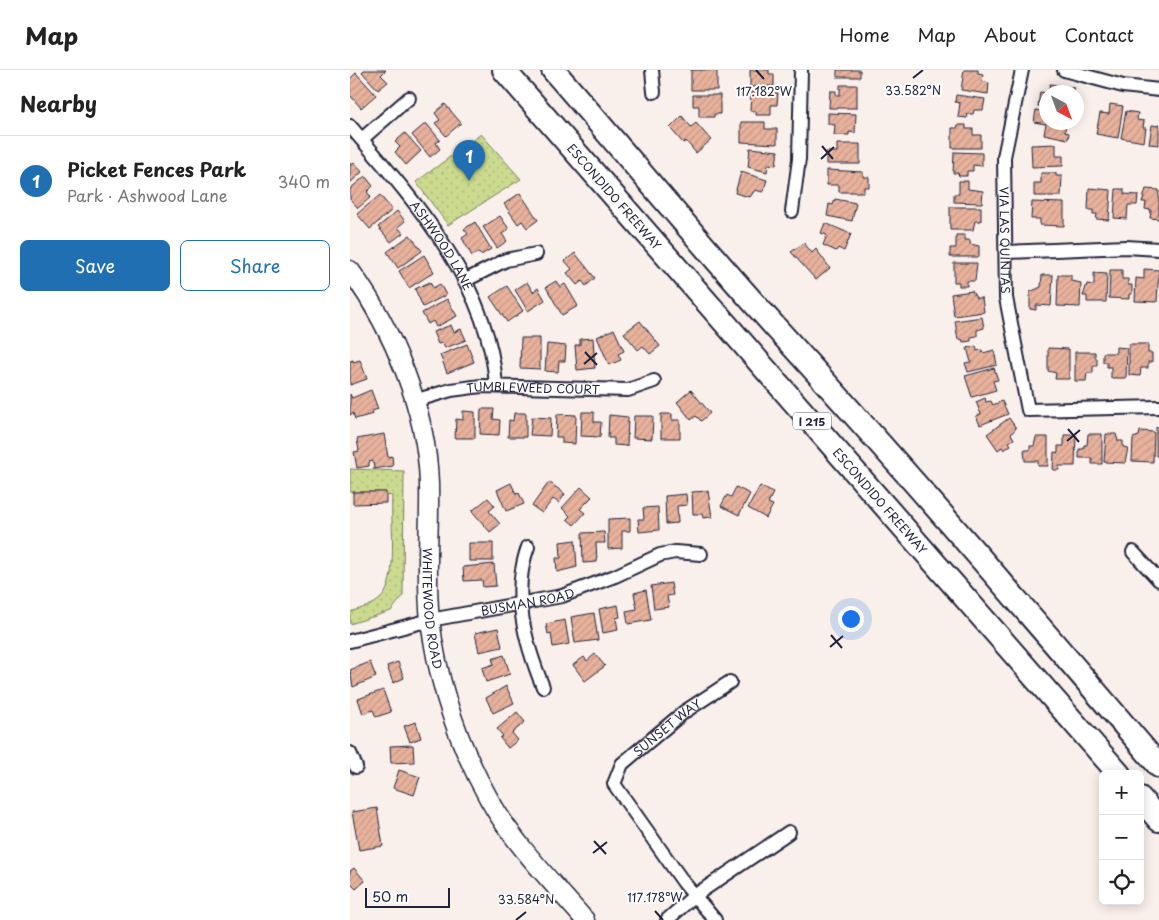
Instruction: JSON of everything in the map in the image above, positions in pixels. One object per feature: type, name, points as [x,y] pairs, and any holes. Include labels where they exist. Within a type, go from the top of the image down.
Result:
[{"type":"highway","name":"ESCONDIDO FREEWAY","points":[[504,70],[1116,770]]},
{"type":"highway","name":"I 215","points":[[554,70],[777,329],[941,513],[1159,766]]},
{"type":"highway","points":[[1144,803],[1159,820]]},
{"type":"main road","name":"WHITEWOOD ROAD","points":[[350,270],[388,332],[405,372],[422,436],[429,481],[430,620],[442,680],[453,721],[489,800],[525,851],[585,920]]},
{"type":"street","points":[[652,70],[654,92]]},
{"type":"street","points":[[792,212],[799,159],[801,70]]},
{"type":"street","name":"VIA LAS QUINTAS","points":[[1022,70],[1004,157],[1007,252],[1006,298],[1028,410],[1159,407]]},
{"type":"street","points":[[1064,70],[1123,86],[1159,90]]},
{"type":"street","points":[[362,139],[409,98]]},
{"type":"street","name":"ASHWOOD LANE","points":[[350,126],[422,211],[464,281],[484,325],[495,366],[496,385]]},
{"type":"street","points":[[1007,252],[1126,247],[1159,249]]},
{"type":"street","points":[[464,281],[506,260],[536,254]]},
{"type":"street","name":"TUMBLEWEED COURT","points":[[414,401],[451,390],[496,385],[628,390],[654,381]]},
{"type":"street","points":[[528,547],[522,564],[520,604],[532,660],[543,687]]},
{"type":"street","name":"BUSMAN ROAD","points":[[350,641],[430,620],[520,604],[584,589],[660,555],[675,552],[701,554]]},
{"type":"street","points":[[1133,552],[1159,580]]},
{"type":"street","name":"SUNSET WAY","points":[[694,896],[627,806],[614,784],[622,764],[684,712],[730,682]]},
{"type":"street","points":[[350,753],[356,768]]},
{"type":"street","points":[[667,920],[694,896],[789,832]]},
{"type":"street","points":[[694,896],[715,920]]},
{"type":"green space","points":[[481,134],[521,179],[448,225],[416,182]]},
{"type":"green space","points":[[350,469],[404,471],[403,596],[391,611],[350,624],[350,612],[374,603],[387,590],[392,565],[392,496],[386,495],[385,492],[350,492]]},
{"type":"building","points":[[364,70],[386,70],[381,75],[388,82],[378,90],[362,72]]},
{"type":"building","points":[[691,70],[717,70],[717,90],[691,90]]},
{"type":"building","points":[[750,70],[769,70],[769,74],[774,74],[774,86],[750,87]]},
{"type":"building","points":[[837,70],[860,70],[860,77],[837,77]]},
{"type":"building","points":[[964,70],[978,70],[978,73],[983,74],[982,81],[989,83],[988,94],[961,90]]},
{"type":"building","points":[[356,73],[376,95],[361,108],[350,95],[350,79]]},
{"type":"building","points":[[840,85],[857,85],[857,108],[829,108],[830,91],[836,91],[836,95],[840,95]]},
{"type":"building","points":[[751,92],[778,93],[777,105],[771,105],[771,115],[756,115],[756,111],[750,111]]},
{"type":"building","points":[[693,95],[720,95],[720,114],[714,114],[714,117],[699,117],[699,106],[693,106]]},
{"type":"building","points":[[956,95],[985,99],[983,110],[974,110],[973,114],[968,114],[967,118],[958,117],[960,103],[955,102]]},
{"type":"building","points":[[445,104],[461,123],[446,136],[435,123],[440,120],[435,113]]},
{"type":"building","points":[[1110,104],[1123,106],[1118,138],[1096,134],[1100,113],[1109,114]]},
{"type":"building","points":[[1036,110],[1039,111],[1039,123],[1034,122]]},
{"type":"building","points":[[1126,111],[1138,113],[1137,120],[1144,121],[1143,128],[1146,128],[1144,142],[1121,138]]},
{"type":"building","points":[[828,113],[856,114],[855,133],[849,132],[849,135],[834,135],[835,125],[828,124]]},
{"type":"building","points":[[682,116],[691,127],[696,123],[711,140],[696,153],[686,141],[683,143],[670,128]]},
{"type":"building","points":[[741,122],[765,122],[765,129],[777,129],[777,144],[741,142]]},
{"type":"building","points":[[426,123],[440,140],[436,143],[440,149],[430,157],[412,135]]},
{"type":"building","points":[[958,125],[966,125],[966,129],[973,129],[973,135],[981,135],[981,148],[952,148],[952,128],[957,128]]},
{"type":"building","points":[[1152,125],[1159,126],[1159,145],[1149,144]]},
{"type":"building","points":[[1045,130],[1065,130],[1065,132],[1069,133],[1068,139],[1044,134]]},
{"type":"building","points":[[405,133],[421,151],[406,165],[395,152],[400,147],[395,142]]},
{"type":"building","points":[[837,144],[860,144],[860,164],[826,164],[826,152],[837,152]]},
{"type":"building","points":[[1056,144],[1056,156],[1063,156],[1063,166],[1032,167],[1031,145]]},
{"type":"building","points":[[750,148],[778,151],[776,165],[768,164],[767,172],[748,167]]},
{"type":"building","points":[[954,152],[982,153],[982,166],[973,165],[973,171],[967,171],[967,176],[959,176],[958,173],[953,173]]},
{"type":"building","points":[[350,163],[352,165],[354,163],[362,172],[350,183]]},
{"type":"building","points":[[827,170],[863,172],[863,177],[869,177],[869,187],[864,187],[864,192],[839,192],[839,185],[827,185]]},
{"type":"building","points":[[741,172],[767,180],[763,192],[755,190],[750,197],[735,193]]},
{"type":"building","points":[[1041,173],[1056,173],[1056,176],[1062,176],[1061,196],[1034,196],[1034,183],[1041,183]]},
{"type":"building","points":[[365,176],[373,186],[367,192],[371,197],[358,208],[350,199],[350,189]]},
{"type":"building","points":[[959,181],[968,181],[968,189],[983,191],[982,203],[954,202],[954,194],[959,194]]},
{"type":"building","points":[[1089,188],[1111,190],[1109,220],[1096,219],[1097,214],[1093,214],[1093,210],[1088,210]]},
{"type":"building","points":[[1116,189],[1124,189],[1124,194],[1138,195],[1137,205],[1128,205],[1127,219],[1114,218]]},
{"type":"building","points":[[1146,189],[1159,190],[1159,219],[1150,218],[1151,210],[1145,209],[1146,202],[1142,202]]},
{"type":"building","points":[[520,193],[538,220],[527,228],[522,221],[518,224],[504,204]]},
{"type":"building","points":[[380,195],[392,210],[370,229],[357,214]]},
{"type":"building","points":[[835,199],[856,203],[852,221],[827,216],[829,204],[833,205]]},
{"type":"building","points":[[1032,202],[1064,203],[1064,226],[1040,225],[1040,219],[1031,219]]},
{"type":"building","points":[[950,207],[981,207],[981,221],[975,221],[973,230],[950,230]]},
{"type":"building","points":[[397,211],[405,221],[398,227],[403,233],[391,242],[378,227]]},
{"type":"building","points":[[500,216],[509,229],[502,234],[507,241],[497,248],[483,227]]},
{"type":"building","points":[[475,222],[491,249],[481,255],[479,252],[472,256],[462,238],[468,234],[464,229]]},
{"type":"building","points":[[825,223],[851,234],[844,251],[838,248],[836,251],[823,245],[827,235],[821,233]]},
{"type":"building","points":[[410,235],[422,251],[398,268],[387,252]]},
{"type":"building","points":[[956,235],[965,235],[965,240],[970,240],[970,244],[979,246],[979,257],[950,257],[950,248],[956,248]]},
{"type":"building","points":[[804,243],[812,253],[816,249],[830,268],[816,280],[791,252]]},
{"type":"building","points":[[575,253],[595,278],[586,286],[582,281],[577,285],[567,273],[572,269],[565,261]]},
{"type":"building","points":[[424,255],[434,272],[409,288],[399,271]]},
{"type":"building","points":[[954,263],[977,263],[975,281],[967,281],[967,286],[959,286],[959,282],[954,282]]},
{"type":"building","points":[[1144,269],[1159,270],[1157,302],[1135,301],[1136,278],[1144,279]]},
{"type":"building","points":[[1110,270],[1122,270],[1122,279],[1128,279],[1128,285],[1132,285],[1132,294],[1129,294],[1129,299],[1109,298]]},
{"type":"building","points":[[1094,273],[1107,274],[1106,302],[1087,302],[1087,296],[1083,296],[1087,284],[1094,285]]},
{"type":"building","points":[[1042,275],[1053,275],[1051,306],[1036,305],[1036,310],[1030,309],[1030,292],[1041,287]]},
{"type":"building","points":[[1058,275],[1071,275],[1071,281],[1081,283],[1080,307],[1057,306]]},
{"type":"building","points":[[556,281],[560,287],[565,284],[578,306],[562,315],[546,287]]},
{"type":"building","points":[[430,282],[433,288],[440,284],[446,295],[423,307],[415,289]]},
{"type":"building","points":[[527,282],[533,292],[538,288],[545,300],[528,311],[515,290]]},
{"type":"building","points":[[507,286],[523,311],[507,322],[490,297]]},
{"type":"building","points":[[972,291],[976,298],[982,298],[984,312],[954,316],[951,294]]},
{"type":"building","points":[[447,299],[457,316],[436,327],[433,321],[428,324],[422,313]]},
{"type":"building","points":[[982,317],[984,328],[977,330],[977,336],[971,337],[971,341],[963,342],[962,339],[958,340],[955,321]]},
{"type":"building","points":[[640,321],[660,346],[650,354],[643,346],[638,350],[624,333]]},
{"type":"building","points":[[451,325],[454,332],[461,329],[466,340],[445,348],[442,343],[438,344],[433,332]]},
{"type":"building","points":[[614,329],[624,351],[618,354],[621,360],[609,365],[597,337]]},
{"type":"building","points":[[521,338],[540,338],[540,369],[520,368]]},
{"type":"building","points":[[593,338],[595,368],[577,370],[575,345],[580,345],[580,339]]},
{"type":"building","points":[[467,344],[474,362],[447,373],[440,355]]},
{"type":"building","points":[[547,344],[566,346],[565,361],[559,361],[558,372],[545,371]]},
{"type":"building","points":[[1129,344],[1148,344],[1148,353],[1152,353],[1152,362],[1148,362],[1148,368],[1141,368],[1140,376],[1129,375]]},
{"type":"building","points":[[976,346],[977,351],[982,350],[983,353],[994,350],[997,365],[968,372],[965,363],[971,362],[967,348]]},
{"type":"building","points":[[1116,347],[1127,348],[1126,378],[1111,378],[1111,367],[1107,367],[1107,362],[1103,362],[1103,353],[1116,353]]},
{"type":"building","points":[[1048,348],[1069,349],[1069,379],[1055,379],[1056,373],[1048,371]]},
{"type":"building","points":[[1075,352],[1095,352],[1097,366],[1093,366],[1093,373],[1087,373],[1086,381],[1075,381]]},
{"type":"building","points":[[353,360],[353,362],[360,360],[367,379],[350,385],[350,361]]},
{"type":"building","points":[[994,368],[998,380],[993,381],[996,390],[972,397],[965,376]]},
{"type":"building","points":[[371,390],[378,409],[372,411],[373,414],[355,419],[353,413],[350,415],[350,394],[352,398]]},
{"type":"building","points":[[691,390],[710,413],[701,421],[696,416],[691,420],[677,402]]},
{"type":"building","points":[[985,398],[986,402],[991,401],[993,405],[1002,401],[1008,414],[980,425],[976,416],[981,414],[976,402]]},
{"type":"building","points":[[481,409],[494,409],[493,419],[500,420],[499,435],[480,434]]},
{"type":"building","points":[[463,411],[475,412],[475,438],[455,438],[456,419],[463,420]]},
{"type":"building","points":[[582,412],[594,412],[594,422],[601,422],[600,437],[581,436]]},
{"type":"building","points":[[514,413],[526,413],[526,437],[508,437],[509,420],[513,421]]},
{"type":"building","points":[[557,414],[576,415],[575,444],[562,443],[562,437],[556,437]]},
{"type":"building","points":[[661,414],[672,414],[672,420],[680,420],[680,438],[661,438]]},
{"type":"building","points":[[609,415],[628,417],[627,446],[614,445],[614,438],[608,438]]},
{"type":"building","points":[[634,416],[653,416],[652,439],[633,438]]},
{"type":"building","points":[[532,417],[551,418],[550,436],[530,435]]},
{"type":"building","points":[[1009,418],[1016,428],[1011,434],[1014,439],[1009,442],[1011,445],[1004,450],[1002,447],[998,450],[987,434]]},
{"type":"building","points":[[1156,427],[1159,427],[1159,456],[1156,456]]},
{"type":"building","points":[[1140,431],[1154,432],[1153,462],[1132,461],[1133,438],[1139,436]]},
{"type":"building","points":[[384,434],[388,457],[392,456],[393,466],[374,469],[373,461],[369,462],[369,466],[357,468],[354,452],[359,451],[357,439]]},
{"type":"building","points":[[1088,434],[1102,434],[1102,464],[1092,464],[1092,458],[1079,458],[1079,449],[1084,449],[1084,445],[1087,445]]},
{"type":"building","points":[[1106,434],[1116,434],[1118,441],[1123,441],[1123,447],[1128,448],[1125,463],[1104,462]]},
{"type":"building","points":[[1064,435],[1076,435],[1075,466],[1059,466],[1059,470],[1053,470],[1054,452],[1058,453],[1058,446],[1064,446]]},
{"type":"building","points":[[1036,437],[1048,437],[1048,466],[1038,466],[1038,461],[1025,461],[1024,450],[1030,450],[1030,446],[1034,446]]},
{"type":"building","points":[[549,482],[565,494],[559,503],[553,499],[542,513],[532,506]]},
{"type":"building","points":[[511,483],[516,494],[519,493],[524,504],[506,511],[497,490]]},
{"type":"building","points":[[760,486],[773,493],[768,503],[773,505],[766,518],[748,508]]},
{"type":"building","points":[[581,487],[592,497],[580,509],[585,513],[574,525],[567,519],[570,516],[562,508]]},
{"type":"building","points":[[736,487],[750,494],[739,515],[721,506],[727,495],[731,497]]},
{"type":"building","points":[[708,491],[712,517],[703,518],[702,514],[693,514],[692,492]]},
{"type":"building","points":[[353,492],[386,492],[386,503],[353,504]]},
{"type":"building","points":[[686,494],[687,505],[677,506],[678,523],[666,524],[665,496]]},
{"type":"building","points":[[488,498],[495,506],[489,511],[500,524],[490,532],[472,511]]},
{"type":"building","points":[[658,507],[659,530],[639,532],[638,519],[644,519],[643,508]]},
{"type":"building","points":[[630,518],[630,531],[622,531],[622,548],[608,549],[608,519]]},
{"type":"building","points":[[604,532],[605,543],[596,543],[597,562],[583,563],[582,533]]},
{"type":"building","points":[[575,540],[577,567],[557,572],[556,558],[561,558],[560,542]]},
{"type":"building","points":[[469,543],[493,543],[493,561],[469,561]]},
{"type":"building","points":[[494,564],[496,586],[483,587],[482,580],[464,581],[463,567]]},
{"type":"building","points":[[671,583],[673,595],[667,596],[669,607],[654,609],[651,586]]},
{"type":"building","points":[[646,590],[651,620],[628,624],[626,611],[637,609],[634,593]]},
{"type":"building","points":[[618,605],[620,617],[616,618],[618,630],[603,633],[599,609]]},
{"type":"building","points":[[594,613],[598,640],[575,643],[571,617]]},
{"type":"building","points":[[565,620],[569,644],[553,647],[551,633],[548,634],[546,624]]},
{"type":"building","points":[[498,628],[502,647],[479,652],[475,633]]},
{"type":"building","points":[[595,654],[605,666],[585,681],[573,665],[584,657],[587,661]]},
{"type":"building","points":[[504,655],[510,674],[486,682],[482,668],[494,664],[492,659]]},
{"type":"building","points":[[370,662],[376,677],[353,687],[350,670]]},
{"type":"building","points":[[398,662],[404,678],[393,683],[387,666]]},
{"type":"building","points":[[506,686],[514,703],[493,713],[486,698]]},
{"type":"building","points":[[383,690],[391,712],[376,717],[373,710],[363,714],[358,699]]},
{"type":"building","points":[[517,712],[525,722],[512,733],[518,740],[508,748],[500,738],[503,736],[497,729]]},
{"type":"building","points":[[416,722],[421,738],[410,742],[404,726]]},
{"type":"building","points":[[413,745],[414,762],[391,763],[390,746]]},
{"type":"building","points":[[399,770],[420,777],[414,795],[393,788]]},
{"type":"building","points":[[377,808],[383,846],[359,850],[352,812]]},
{"type":"building","points":[[354,868],[365,881],[356,889],[350,883],[350,871]]},
{"type":"place","name":"Picket Fences Park","points":[[469,181]]}]
